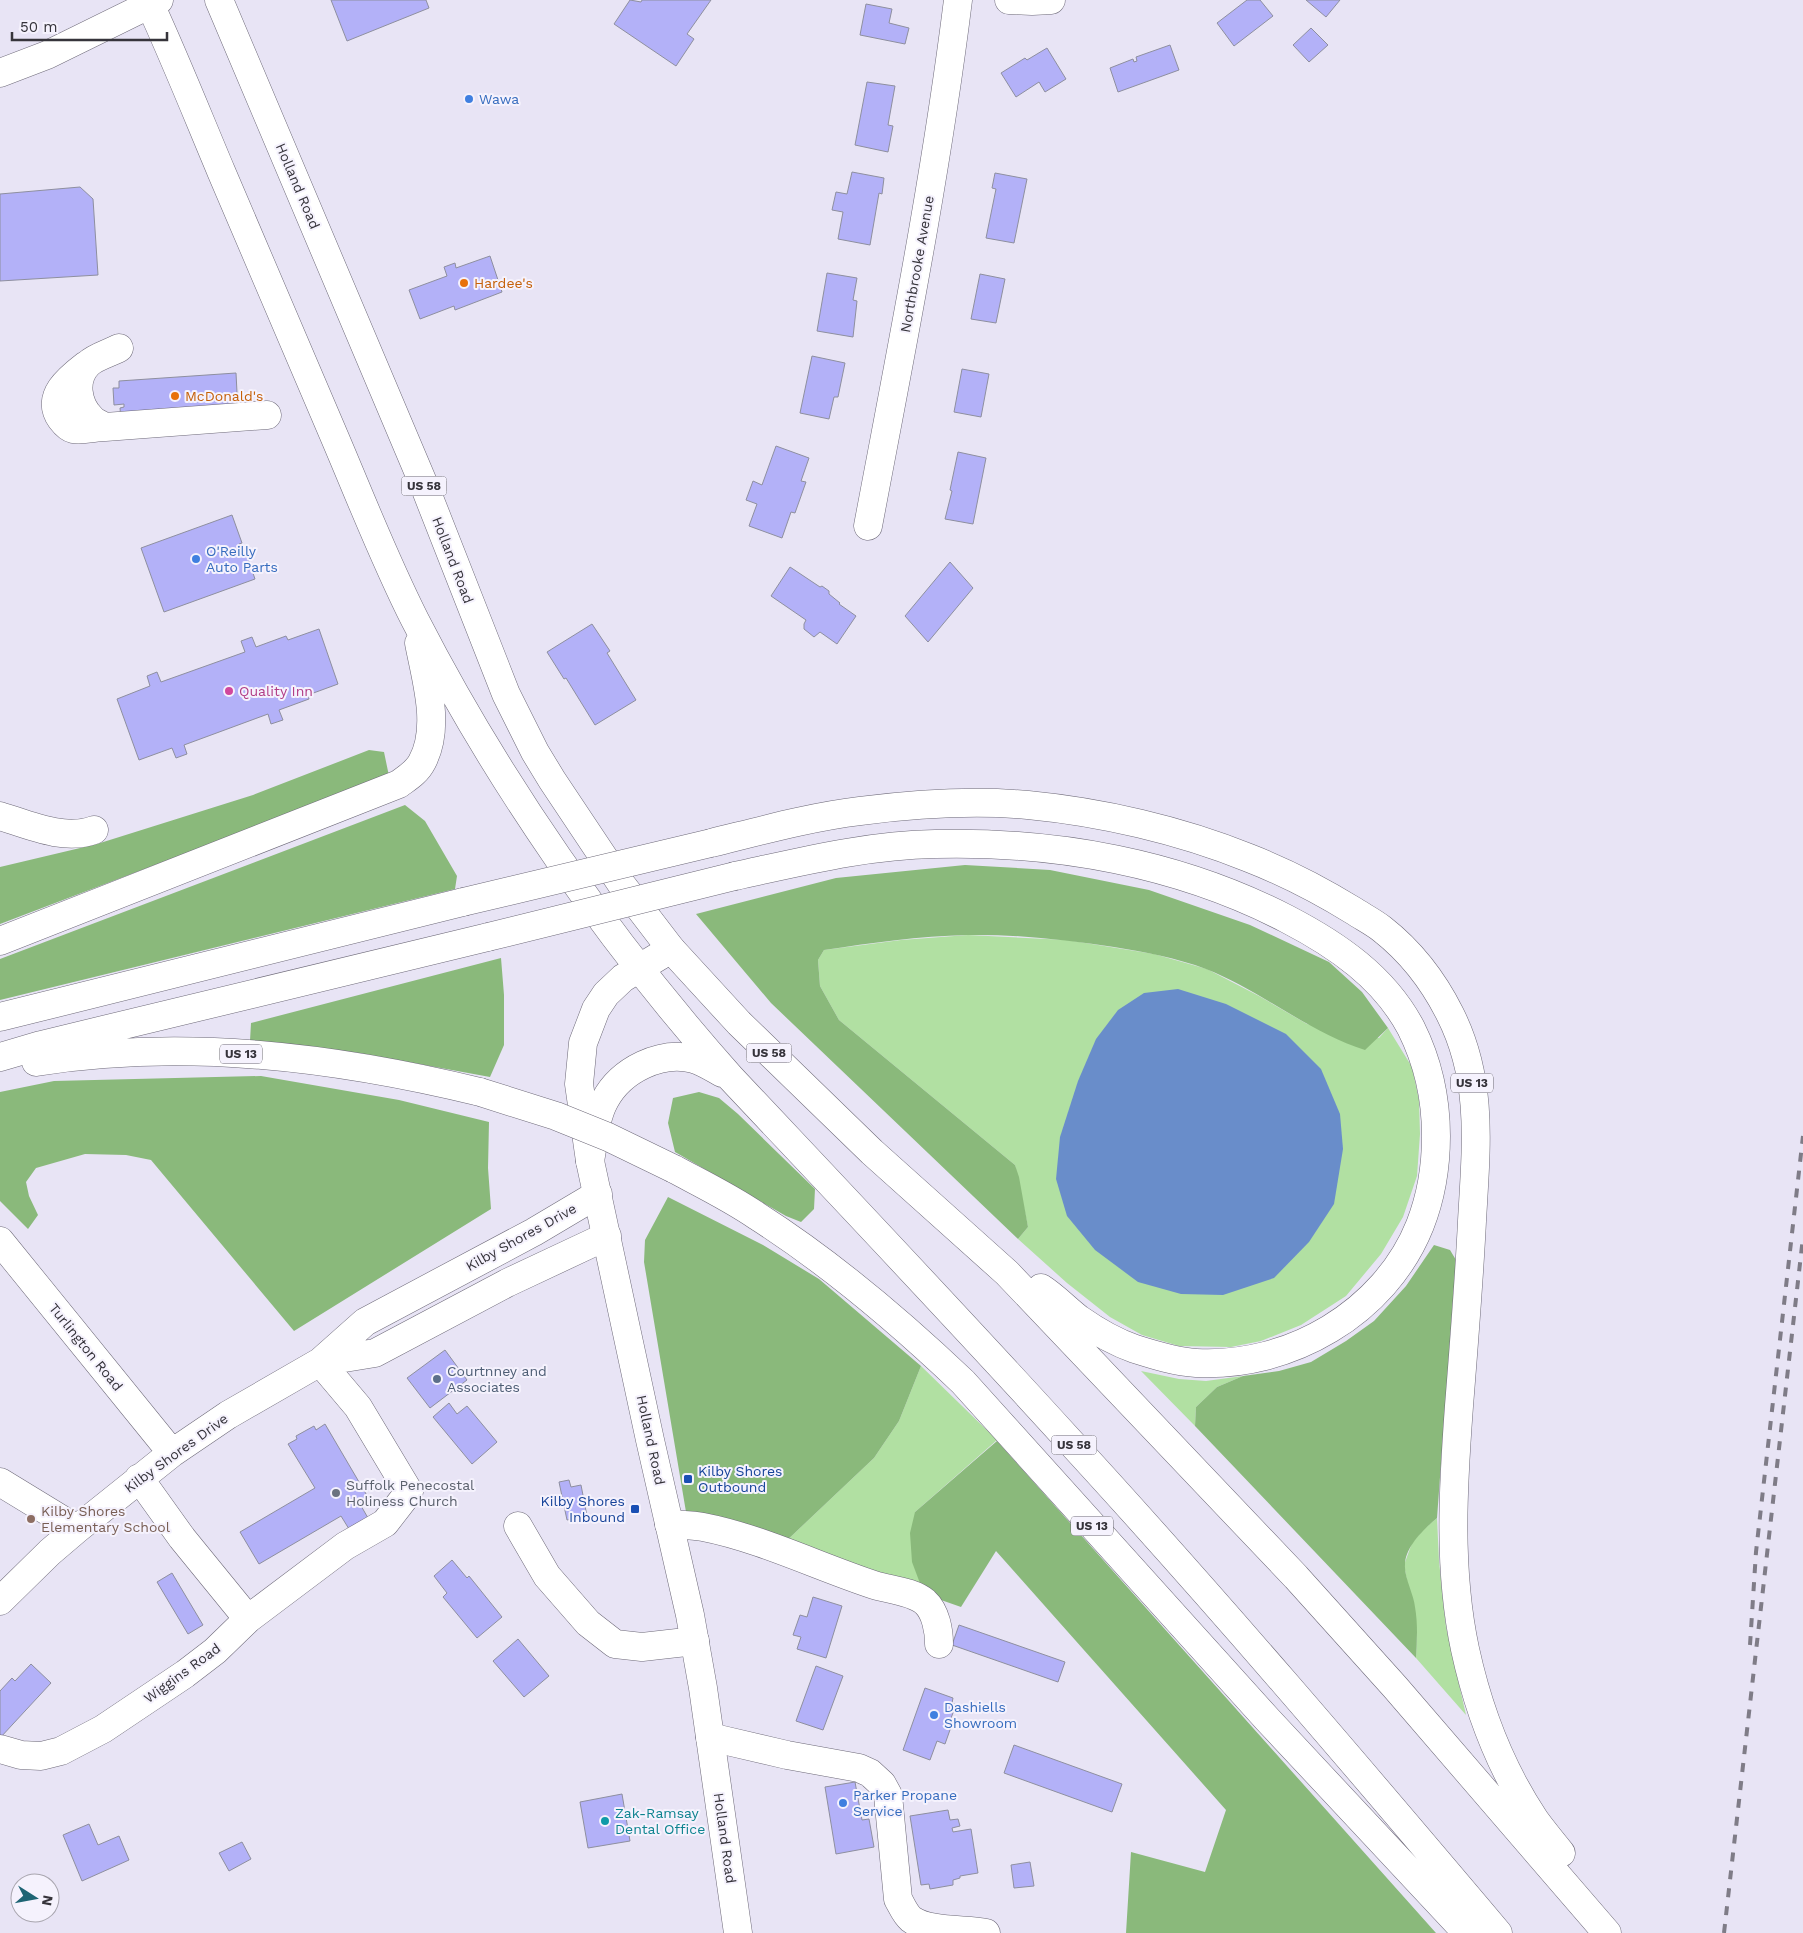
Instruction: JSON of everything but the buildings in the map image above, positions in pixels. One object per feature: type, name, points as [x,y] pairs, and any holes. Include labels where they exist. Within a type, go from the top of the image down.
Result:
[{"type":"main road","name":"Holland Road","points":[[219,0],[378,373],[520,724],[577,820],[622,885],[671,949],[623,978],[606,994],[596,1008],[583,1043],[579,1084],[590,1161],[694,1641],[710,1737],[738,1933]]},
{"type":"main road","name":"Northbrooke Avenue","points":[[868,526],[926,216],[950,65],[958,0]]},
{"type":"main road","points":[[1009,0],[1032,2],[1051,0]]},
{"type":"main road","name":"US 58","points":[[152,1],[291,339],[415,619],[476,729],[523,804],[611,933],[730,1077],[1080,1452],[1337,1742],[1498,1933]]},
{"type":"main road","points":[[0,73],[47,55],[152,1]]},
{"type":"main road","points":[[119,348],[89,363],[79,375],[78,388],[81,404],[92,419],[105,427],[267,415]]},
{"type":"main road","points":[[0,941],[385,791],[411,776],[421,764],[428,749],[430,734],[429,698],[415,619]]},
{"type":"main road","name":"US 13","points":[[0,1017],[463,902],[807,820],[857,811],[971,802],[1026,804],[1079,811],[1176,833],[1230,850],[1272,867],[1332,897],[1380,927],[1406,951],[1433,984],[1451,1015],[1464,1048],[1471,1076],[1476,1111],[1470,1262],[1454,1479],[1453,1549],[1464,1648],[1484,1717],[1514,1783],[1535,1820],[1611,1930]]},
{"type":"main road","points":[[0,816],[47,830],[80,835],[94,830]]},
{"type":"main road","points":[[0,1057],[41,1045],[734,876],[854,852],[933,844],[994,844],[1043,848],[1105,857],[1174,874],[1224,890],[1264,907],[1311,932],[1352,958],[1376,980],[1397,1006],[1411,1028],[1424,1058],[1433,1091],[1436,1119],[1436,1155],[1432,1181],[1421,1224],[1412,1243],[1393,1272],[1350,1316],[1321,1335],[1291,1349],[1259,1358],[1226,1363],[1193,1363],[1131,1348],[1079,1319],[1044,1290],[1007,1273]]},
{"type":"main road","name":"US 58","points":[[671,949],[775,1059],[872,1152],[1007,1273],[1296,1576],[1611,1930]]},
{"type":"main road","name":"US 13","points":[[0,1067],[106,1054],[225,1053],[321,1060],[418,1077],[480,1092],[556,1116],[608,1136],[674,1169],[756,1215],[846,1278],[915,1337],[963,1382],[1242,1692],[1467,1933]]},
{"type":"main road","points":[[590,1161],[598,1116],[605,1100],[614,1087],[638,1068],[662,1058],[692,1059],[704,1063],[730,1077]]},
{"type":"main road","name":"Kilby Shores Drive","points":[[0,1601],[50,1552],[138,1478],[172,1453],[228,1415],[320,1362],[365,1322],[534,1232],[598,1194]]},
{"type":"main road","name":"Kilby Shores Drive","points":[[320,1362],[375,1353],[507,1283],[607,1236]]},
{"type":"main road","name":"Turlington Road","points":[[0,1241],[172,1453]]},
{"type":"main road","name":"Wiggins Road","points":[[0,1749],[21,1755],[41,1756],[60,1752],[103,1729],[185,1674],[215,1651],[248,1620],[345,1546],[385,1524],[409,1492],[358,1407],[320,1362]]},
{"type":"main road","points":[[138,1478],[182,1538],[248,1620]]},
{"type":"main road","points":[[0,1482],[77,1529]]},
{"type":"main road","points":[[669,1524],[702,1527],[735,1535],[875,1585],[916,1597],[926,1603],[935,1618],[939,1634],[939,1644]]},
{"type":"main road","points":[[518,1526],[547,1576],[588,1623],[615,1644],[642,1647],[694,1641]]},
{"type":"main road","points":[[710,1737],[787,1755],[859,1768],[870,1773],[882,1784],[888,1795],[898,1899],[904,1911],[911,1919],[923,1925],[986,1933]]},
{"type":"green space","points":[[369,750],[384,752],[389,776],[0,924],[0,867],[97,844],[253,795]]},
{"type":"green space","points":[[405,805],[425,821],[457,876],[455,889],[0,1000],[0,959]]},
{"type":"green space","points":[[965,865],[1050,870],[1149,890],[1250,925],[1329,962],[1362,992],[1388,1028],[1365,1050],[1324,1033],[1246,988],[1206,969],[1161,956],[1096,944],[1022,937],[967,935],[913,938],[824,950],[818,960],[820,986],[839,1020],[1015,1165],[1028,1227],[1018,1239],[771,1003],[696,914],[836,878]]},
{"type":"green space","points":[[968,935],[1067,940],[1154,954],[1207,969],[1307,1024],[1379,1038],[1388,1028],[1412,1067],[1419,1100],[1420,1134],[1417,1176],[1403,1217],[1381,1254],[1346,1296],[1301,1325],[1261,1341],[1231,1347],[1179,1346],[1142,1335],[1110,1317],[1067,1283],[1018,1239],[1028,1227],[1015,1165],[839,1020],[820,986],[818,960],[824,950],[901,940]]},
{"type":"green space","points":[[501,958],[504,995],[504,1045],[490,1077],[359,1053],[250,1041],[251,1023]]},
{"type":"green space","points":[[261,1076],[399,1100],[489,1122],[488,1168],[491,1209],[294,1331],[151,1160],[126,1155],[85,1154],[36,1168],[26,1182],[29,1196],[38,1215],[28,1229],[0,1201],[0,1092],[54,1081]]},
{"type":"green space","points":[[699,1092],[719,1098],[815,1189],[814,1209],[801,1222],[786,1216],[675,1152],[668,1123],[673,1098]]},
{"type":"green space","points":[[668,1197],[763,1245],[819,1279],[921,1366],[899,1421],[874,1458],[782,1545],[686,1512],[644,1262],[645,1240]]},
{"type":"green space","points":[[1434,1245],[1450,1250],[1456,1260],[1437,1518],[1421,1533],[1412,1545],[1405,1565],[1416,1613],[1416,1658],[1195,1426],[1196,1407],[1217,1387],[1243,1376],[1279,1371],[1311,1362],[1374,1321],[1406,1286]]},
{"type":"green space","points":[[921,1366],[997,1440],[915,1512],[924,1594],[782,1545],[874,1458],[899,1421]]},
{"type":"green space","points":[[1141,1371],[1179,1379],[1206,1381],[1243,1376],[1217,1387],[1196,1407],[1195,1426]]},
{"type":"green space","points":[[997,1441],[1436,1933],[1126,1933],[1131,1852],[1205,1872],[1226,1810],[996,1551],[961,1607],[924,1594],[912,1562],[910,1533],[915,1512]]},
{"type":"green space","points":[[1437,1518],[1439,1561],[1446,1627],[1466,1715],[1416,1658],[1417,1634],[1404,1565],[1412,1543]]},
{"type":"water","points":[[1178,989],[1226,1004],[1286,1034],[1321,1069],[1340,1114],[1343,1149],[1334,1204],[1309,1242],[1274,1278],[1223,1295],[1181,1294],[1138,1282],[1095,1250],[1067,1216],[1056,1179],[1060,1137],[1078,1081],[1096,1039],[1118,1010],[1144,993]]},
{"type":"railway","points":[[1750,1645],[1756,1552],[1803,1136]]},
{"type":"railway","points":[[1724,1933],[1803,1237]]},
{"type":"place","name":"Wawa","points":[[469,99]]},
{"type":"place","name":"Hardee's","points":[[464,283]]},
{"type":"place","name":"McDonald's","points":[[175,396]]},
{"type":"place","name":"O'Reilly Auto Parts","points":[[196,559]]},
{"type":"place","name":"Quality Inn","points":[[229,691]]},
{"type":"place","name":"Courtnney and Associates","points":[[437,1379]]},
{"type":"place","name":"Kilby Shores Outbound","points":[[688,1479]]},
{"type":"place","name":"Suffolk Penecostal Holiness Church","points":[[336,1493]]},
{"type":"place","name":"Kilby Shores Inbound","points":[[635,1509]]},
{"type":"place","name":"Kilby Shores Elementary School","points":[[31,1519]]},
{"type":"place","name":"Dashiells Showroom","points":[[934,1715]]},
{"type":"place","name":"Parker Propane Service","points":[[843,1803]]},
{"type":"place","name":"Zak-Ramsay Dental Office","points":[[605,1821]]}]
